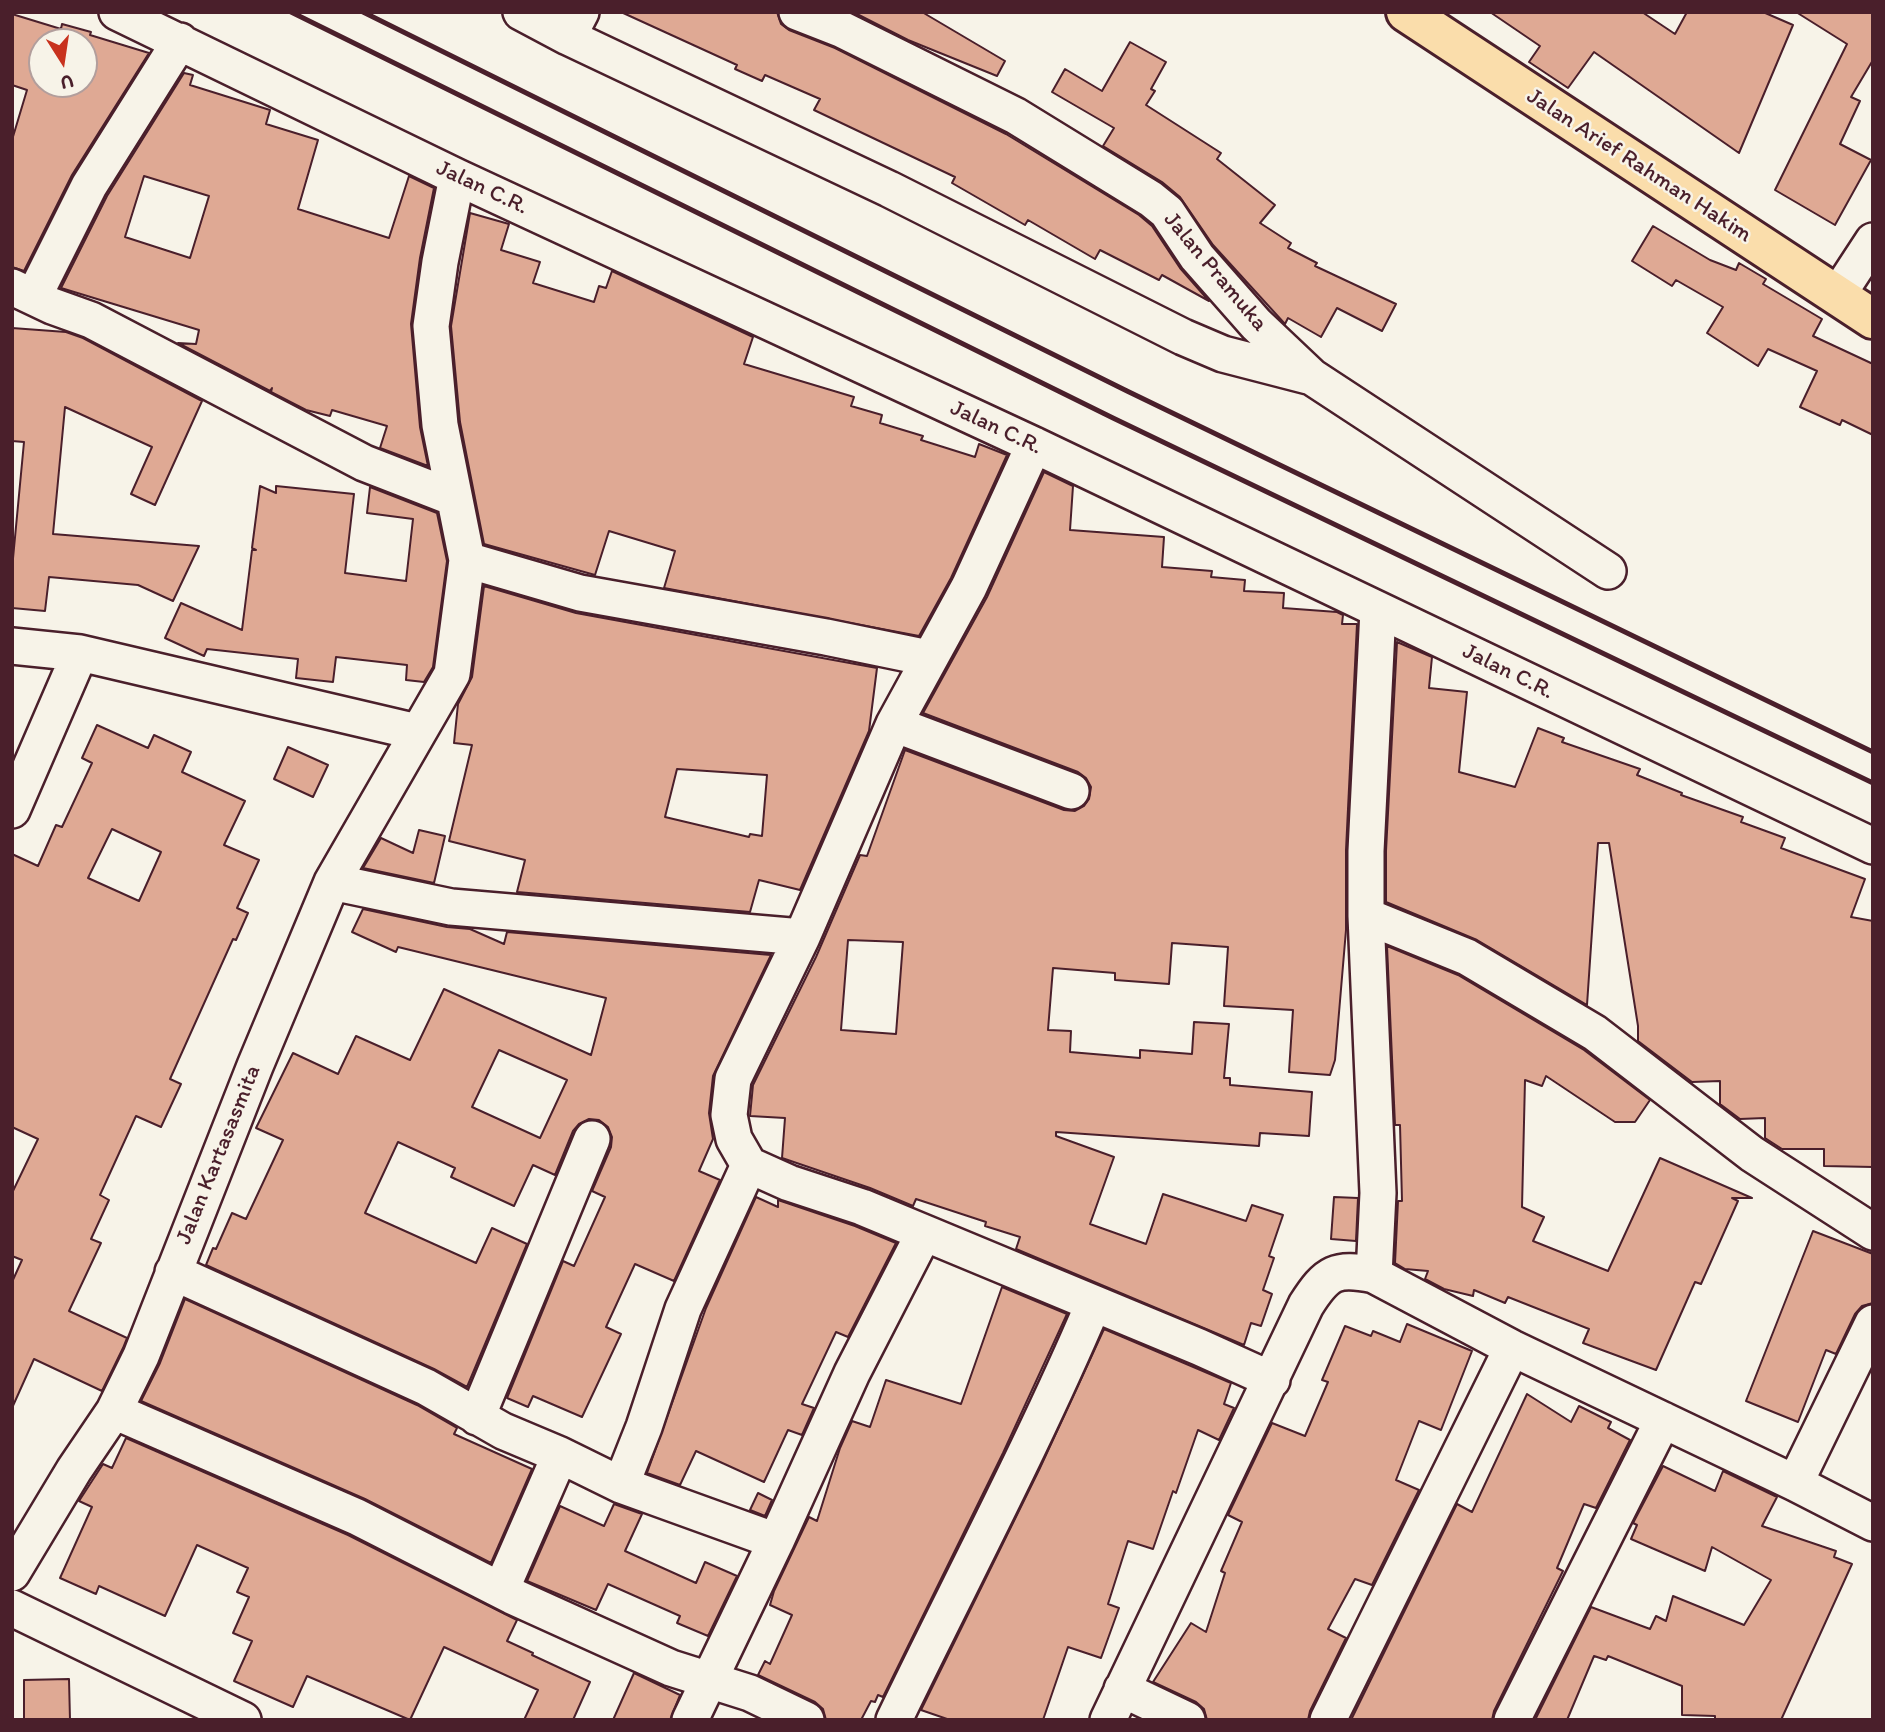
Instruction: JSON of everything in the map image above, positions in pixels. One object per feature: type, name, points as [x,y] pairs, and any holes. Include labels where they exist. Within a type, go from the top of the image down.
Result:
[{"type":"main road","name":"Jalan Arief Rahman Hakim","points":[[1406,12],[1873,319]]},
{"type":"street","name":"Jalan C.R.","points":[[117,12],[457,177],[1034,445],[1873,846]]},
{"type":"street","points":[[521,12],[574,24],[889,189],[1183,337],[1223,354],[1312,377]]},
{"type":"street","name":"Jalan Pramuka","points":[[797,12],[843,30],[1016,116],[1151,200],[1172,219],[1197,257],[1256,324],[1312,377],[1608,571]]},
{"type":"street","points":[[180,41],[23,292],[91,320],[364,463],[454,498]]},
{"type":"street","name":"Jalan Kartasasmita","points":[[12,1573],[74,1470],[114,1411],[141,1356],[254,1066],[332,882],[452,674],[467,561],[440,425],[431,326],[440,262],[457,177]]},
{"type":"street","points":[[1837,296],[1873,241]]},
{"type":"street","points":[[1034,445],[969,587],[894,724],[802,937],[733,1079],[729,1115],[734,1139],[749,1165],[789,1183],[862,1207],[1272,1380]]},
{"type":"street","points":[[467,561],[580,593],[928,658]]},
{"type":"street","points":[[1374,1275],[1378,1193],[1366,916],[1368,801],[1378,610]]},
{"type":"street","points":[[12,646],[80,653],[417,732]]},
{"type":"street","points":[[12,810],[80,653]]},
{"type":"street","points":[[894,724],[1071,791]]},
{"type":"street","points":[[332,882],[451,907],[802,937]]},
{"type":"street","points":[[1366,916],[1467,957],[1595,1033],[1752,1154],[1873,1232]]},
{"type":"street","points":[[477,1417],[592,1139]]},
{"type":"street","points":[[621,1485],[644,1427],[683,1309],[749,1165]]},
{"type":"street","points":[[690,1720],[776,1541],[852,1373],[923,1233]]},
{"type":"street","points":[[1108,1720],[1306,1305],[1319,1284],[1335,1274],[1349,1270],[1374,1275],[1512,1348],[1873,1522]]},
{"type":"street","points":[[173,1272],[426,1387],[503,1432],[621,1485],[776,1541]]},
{"type":"street","points":[[894,1720],[1028,1451],[1093,1305]]},
{"type":"street","points":[[1796,1483],[1873,1323]]},
{"type":"street","points":[[1328,1720],[1512,1348]]},
{"type":"street","points":[[114,1411],[357,1517],[501,1590],[671,1668],[750,1693],[806,1720]]},
{"type":"street","points":[[1512,1720],[1663,1420]]},
{"type":"street","points":[[501,1590],[559,1455]]},
{"type":"street","points":[[12,1608],[243,1720]]},
{"type":"street","points":[[1122,1689],[1187,1720]]},
{"type":"building","points":[[621,12],[777,12],[781,24],[789,30],[835,48],[1006,134],[1139,215],[1152,226],[1180,268],[1209,301],[1162,275],[1159,280],[1100,250],[1095,259],[1028,220],[1025,225],[952,183],[955,177],[814,110],[820,99],[765,75],[762,81],[735,69],[737,65]]},
{"type":"building","points":[[853,12],[922,12],[1005,61],[997,76],[908,40]]},
{"type":"building","points":[[1490,12],[1642,12],[1675,34],[1687,12],[1763,12],[1793,25],[1739,153],[1594,52],[1568,88],[1529,62],[1540,46]]},
{"type":"building","points":[[1796,12],[1873,12],[1873,60],[1851,97],[1860,101],[1840,144],[1871,160],[1835,225],[1775,190],[1847,44]]},
{"type":"building","points":[[12,14],[58,28],[28,28],[28,98],[98,98],[98,37],[149,53],[72,175],[24,271],[12,267],[12,140],[27,90],[12,85]]},
{"type":"building","points":[[1130,42],[1166,62],[1151,89],[1155,91],[1146,105],[1221,153],[1217,159],[1275,205],[1260,223],[1291,243],[1288,248],[1317,263],[1315,266],[1396,304],[1382,331],[1337,308],[1321,337],[1288,318],[1285,324],[1213,245],[1180,197],[1162,182],[1103,146],[1114,128],[1052,92],[1065,69],[1102,91]]},
{"type":"building","points":[[184,73],[193,75],[190,85],[270,110],[266,124],[318,140],[298,209],[389,238],[409,176],[434,188],[420,258],[411,324],[420,427],[428,466],[380,448],[387,426],[332,410],[330,416],[306,410],[271,392],[272,388],[270,391],[178,343],[196,344],[199,330],[61,288],[107,196]],"holes":[[[144,176],[209,196],[190,258],[125,237]]]},
{"type":"building","points":[[470,213],[509,224],[501,250],[540,262],[533,283],[594,302],[599,286],[606,288],[612,271],[753,337],[744,364],[854,397],[851,406],[882,415],[880,423],[923,436],[921,440],[975,457],[979,444],[1007,455],[951,578],[919,636],[664,588],[675,551],[609,531],[595,575],[484,544],[460,422],[451,326]]},
{"type":"building","points":[[1653,226],[1710,260],[1736,270],[1739,263],[1766,279],[1763,284],[1822,319],[1813,336],[1873,364],[1873,435],[1842,420],[1840,425],[1800,407],[1817,371],[1768,349],[1758,366],[1707,333],[1723,307],[1676,280],[1672,286],[1632,261]]},
{"type":"building","points":[[12,328],[66,332],[83,338],[202,401],[155,505],[131,494],[152,447],[65,407],[53,534],[199,546],[173,601],[138,585],[49,577],[45,611],[12,608],[12,569],[24,442],[12,441]]},
{"type":"building","points":[[1044,472],[1073,486],[1070,530],[1164,537],[1162,567],[1212,571],[1211,577],[1245,580],[1244,591],[1284,593],[1283,608],[1337,612],[1343,615],[1342,624],[1357,624],[1346,850],[1346,930],[1335,1060],[1330,1075],[1289,1072],[1293,1010],[1224,1006],[1228,947],[1172,943],[1169,984],[1115,980],[1115,973],[1053,968],[1048,1030],[1071,1031],[1070,1052],[1140,1058],[1140,1050],[1192,1054],[1194,1022],[1229,1024],[1224,1078],[1230,1078],[1230,1085],[1312,1092],[1309,1136],[1260,1133],[1259,1146],[1056,1132],[1056,1136],[1114,1157],[1090,1224],[1146,1244],[1163,1194],[1246,1221],[1252,1205],[1283,1215],[1269,1256],[1274,1258],[1263,1290],[1272,1294],[1261,1326],[1251,1323],[1244,1345],[1016,1249],[1020,1237],[985,1226],[986,1222],[916,1199],[913,1206],[870,1188],[782,1158],[785,1118],[750,1116],[753,1085],[816,957],[860,855],[867,856],[905,750],[1064,810],[1075,811],[1089,799],[1091,787],[1086,778],[1078,772],[923,713],[987,597]],"holes":[[[848,940],[903,942],[896,1034],[841,1030]]]},
{"type":"building","points":[[260,486],[276,493],[276,486],[354,494],[345,573],[406,581],[413,519],[367,513],[370,487],[437,513],[447,561],[433,667],[424,682],[406,680],[407,665],[336,657],[333,682],[296,678],[298,659],[207,649],[204,656],[165,638],[181,603],[242,630],[252,550],[256,550],[252,548]]},
{"type":"building","points":[[484,586],[576,613],[877,668],[869,731],[800,890],[759,880],[750,912],[517,892],[525,860],[449,841],[472,745],[454,743],[458,704],[472,677]],"holes":[[[677,769],[767,775],[762,836],[750,834],[749,837],[665,817]]]},
{"type":"building","points":[[1397,642],[1432,657],[1429,688],[1467,692],[1459,772],[1515,787],[1538,728],[1564,738],[1562,742],[1640,769],[1637,775],[1682,793],[1681,795],[1743,817],[1741,822],[1785,838],[1781,848],[1865,879],[1851,917],[1873,921],[1873,1167],[1824,1166],[1824,1149],[1782,1149],[1765,1138],[1765,1118],[1740,1119],[1720,1104],[1720,1081],[1692,1082],[1638,1041],[1638,1026],[1609,843],[1598,843],[1587,1005],[1477,940],[1386,902],[1386,851]]},
{"type":"building","points":[[97,725],[148,748],[154,735],[191,752],[182,772],[245,801],[224,845],[259,860],[237,908],[248,913],[236,940],[233,939],[170,1079],[181,1084],[161,1127],[136,1116],[100,1195],[109,1200],[91,1239],[101,1243],[69,1311],[127,1338],[123,1348],[102,1391],[34,1359],[12,1408],[12,1282],[22,1260],[12,1256],[12,1193],[38,1139],[12,1127],[12,854],[38,866],[56,825],[62,827],[92,763],[82,758]],"holes":[[[112,829],[161,852],[139,901],[88,878]]]},
{"type":"building","points":[[288,747],[328,765],[313,797],[274,779]]},
{"type":"building","points":[[419,830],[445,836],[434,883],[363,868],[381,838],[413,853]]},
{"type":"building","points":[[363,909],[447,927],[470,929],[504,944],[507,932],[771,955],[713,1076],[709,1113],[713,1139],[699,1171],[720,1180],[674,1281],[635,1264],[606,1327],[621,1334],[582,1417],[533,1396],[528,1407],[507,1398],[563,1261],[574,1266],[605,1197],[592,1191],[611,1147],[612,1137],[608,1127],[599,1120],[589,1119],[573,1131],[555,1175],[533,1165],[514,1206],[451,1177],[455,1168],[398,1142],[365,1213],[476,1263],[492,1228],[527,1244],[467,1387],[434,1369],[206,1265],[232,1213],[246,1219],[283,1140],[256,1128],[293,1053],[338,1074],[356,1036],[410,1060],[444,989],[591,1055],[606,998],[398,947],[396,952],[352,932]],"holes":[[[499,1050],[567,1080],[540,1138],[472,1107]]]},
{"type":"building","points":[[1387,946],[1458,975],[1584,1050],[1650,1100],[1635,1122],[1615,1122],[1546,1076],[1542,1086],[1525,1080],[1522,1207],[1544,1217],[1533,1241],[1608,1271],[1660,1158],[1752,1198],[1732,1198],[1738,1201],[1701,1284],[1695,1282],[1656,1370],[1583,1343],[1589,1329],[1508,1297],[1505,1303],[1474,1290],[1473,1296],[1444,1289],[1425,1279],[1428,1271],[1405,1269],[1395,1263],[1398,1201],[1402,1201],[1400,1125],[1395,1125]]},
{"type":"building","points":[[756,1197],[778,1207],[778,1200],[896,1243],[848,1337],[836,1332],[802,1404],[814,1408],[802,1435],[788,1430],[764,1482],[696,1451],[680,1485],[647,1473],[706,1308]]},
{"type":"building","points":[[1334,1197],[1358,1198],[1356,1241],[1331,1239]]},
{"type":"building","points":[[1813,1231],[1873,1254],[1873,1303],[1862,1306],[1855,1314],[1836,1354],[1826,1350],[1798,1422],[1746,1401]]},
{"type":"building","points":[[1002,1287],[1067,1314],[1003,1453],[883,1697],[878,1695],[875,1702],[871,1701],[861,1720],[826,1720],[823,1709],[815,1702],[758,1675],[765,1661],[770,1664],[792,1615],[770,1605],[774,1591],[809,1517],[817,1521],[840,1448],[852,1421],[870,1427],[886,1380],[961,1404]]},
{"type":"building","points":[[185,1299],[417,1405],[457,1428],[454,1434],[532,1469],[491,1563],[365,1499],[141,1401],[160,1363]]},
{"type":"building","points":[[1407,1324],[1472,1351],[1441,1430],[1419,1421],[1396,1480],[1419,1490],[1372,1585],[1355,1579],[1328,1629],[1346,1638],[1308,1720],[1207,1720],[1204,1709],[1196,1702],[1153,1682],[1191,1623],[1206,1632],[1225,1573],[1221,1571],[1242,1522],[1228,1515],[1272,1423],[1305,1436],[1328,1382],[1322,1380],[1345,1326],[1371,1336],[1373,1331],[1400,1342]]},
{"type":"building","points":[[1104,1329],[1231,1383],[1224,1404],[1234,1408],[1219,1440],[1198,1430],[1153,1549],[1128,1541],[1108,1604],[1119,1608],[1101,1658],[1068,1647],[1043,1720],[950,1720],[921,1710],[1039,1470]]},
{"type":"building","points":[[1527,1394],[1571,1422],[1579,1406],[1611,1422],[1608,1428],[1630,1440],[1596,1508],[1584,1504],[1557,1568],[1563,1571],[1492,1720],[1351,1720],[1457,1504],[1472,1512]]},
{"type":"building","points":[[126,1438],[348,1535],[517,1620],[507,1641],[590,1682],[573,1720],[524,1720],[538,1690],[444,1647],[410,1720],[307,1676],[293,1707],[234,1681],[252,1641],[233,1633],[249,1597],[237,1592],[248,1568],[197,1545],[165,1616],[99,1586],[96,1594],[60,1578],[92,1507],[79,1501],[103,1464],[112,1468]]},
{"type":"building","points":[[1663,1466],[1715,1491],[1723,1471],[1777,1497],[1762,1526],[1836,1551],[1834,1557],[1852,1564],[1781,1720],[1715,1719],[1715,1716],[1682,1715],[1682,1686],[1608,1656],[1606,1660],[1594,1656],[1567,1720],[1535,1720],[1591,1607],[1650,1629],[1656,1616],[1666,1621],[1673,1596],[1744,1625],[1771,1580],[1712,1547],[1705,1571],[1631,1539],[1637,1525],[1633,1523]]},
{"type":"building","points":[[758,1493],[772,1500],[765,1516],[750,1510]]},
{"type":"building","points":[[614,1504],[642,1514],[625,1551],[696,1583],[705,1562],[737,1576],[708,1636],[677,1623],[680,1616],[608,1584],[596,1610],[527,1581],[560,1506],[604,1526]]},
{"type":"building","points":[[634,1673],[680,1695],[670,1720],[613,1720]]},
{"type":"building","points":[[69,1679],[70,1720],[24,1720],[24,1680]]},
{"type":"railway","points":[[291,12],[1113,418],[1873,783]]},
{"type":"railway","points":[[363,12],[1127,391],[1873,752]]}]
